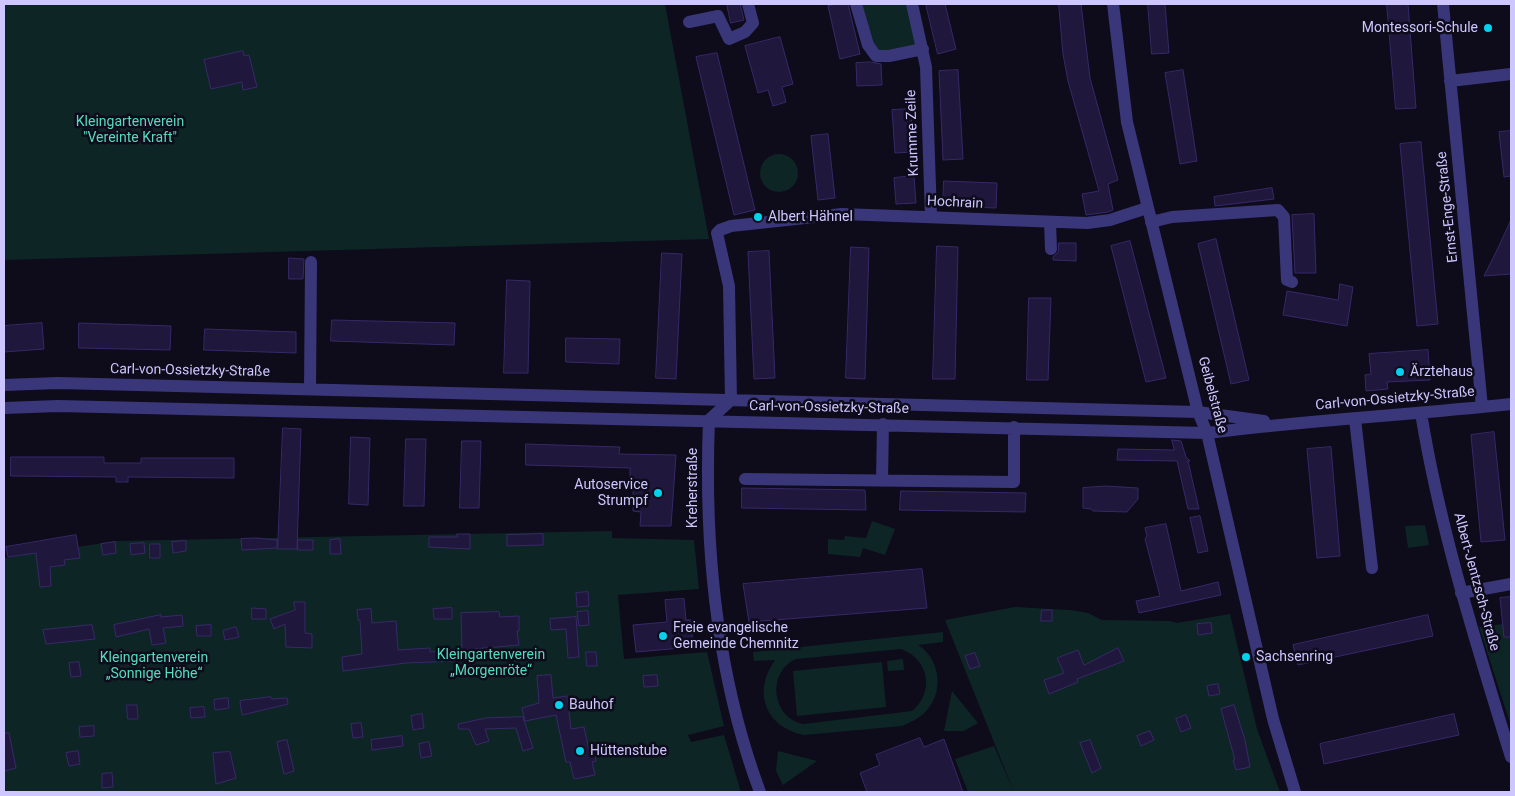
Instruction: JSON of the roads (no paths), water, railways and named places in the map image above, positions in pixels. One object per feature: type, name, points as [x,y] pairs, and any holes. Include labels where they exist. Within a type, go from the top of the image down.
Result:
[{"type":"street","points":[[689,22],[718,16],[729,39],[745,32],[753,23],[748,4]]},
{"type":"street","points":[[856,4],[868,45],[876,56],[923,49]]},
{"type":"street","name":"Krumme Zeile","points":[[912,4],[926,67],[931,217]]},
{"type":"street","name":"Geibelstraße","points":[[1113,4],[1127,122],[1198,412],[1207,433],[1273,719],[1295,792]]},
{"type":"street","name":"Ernst-Enge-Straße","points":[[1443,4],[1482,407]]},
{"type":"street","points":[[1450,80],[1511,74]]},
{"type":"street","name":"Hochrain","points":[[732,400],[729,286],[717,233],[724,228],[759,222],[842,214],[1096,222],[1136,213],[1147,208]]},
{"type":"street","points":[[1151,222],[1172,217],[1278,210],[1284,217],[1287,280],[1292,282]]},
{"type":"street","points":[[1050,222],[1051,249]]},
{"type":"street","points":[[310,389],[311,262]]},
{"type":"street","name":"Carl-von-Ossietzky-Straße","points":[[4,385],[58,383],[1198,412],[1281,423]]},
{"type":"street","points":[[375,391],[375,413]]},
{"type":"street","points":[[710,420],[732,400]]},
{"type":"street","name":"Carl-von-Ossietzky-Straße","points":[[4,408],[58,406],[1207,433],[1281,423],[1355,419],[1511,404]]},
{"type":"street","name":"Albert-Jentzsch-Straße","points":[[1421,413],[1428,455],[1461,593],[1511,757]]},
{"type":"street","points":[[1355,419],[1372,568]]},
{"type":"street","name":"Kreherstraße","points":[[710,420],[707,478],[708,532],[720,640],[745,752],[760,792]]},
{"type":"street","points":[[882,480],[883,424]]},
{"type":"street","points":[[746,479],[1014,482],[1014,427]]},
{"type":"street","points":[[1461,593],[1511,584]]},
{"type":"place","name":"Montessori-Schule","points":[[1488,28]]},
{"type":"place","name":"Albert Hähnel","points":[[758,217]]},
{"type":"place","name":"Ärztehaus","points":[[1400,372]]},
{"type":"place","name":"Autoservice Strumpf","points":[[658,493]]},
{"type":"place","name":"Freie evangelische Gemeinde Chemnitz","points":[[663,636]]},
{"type":"place","name":"Sachsenring","points":[[1246,657]]},
{"type":"place","name":"Bauhof","points":[[559,705]]},
{"type":"place","name":"Hüttenstube","points":[[580,751]]},
{"type":"park label","name":"Kleingartenverein \"Vereinte Kraft\"","points":[[130,130]]},
{"type":"park label","name":"Kleingartenverein „Morgenröte“","points":[[491,664]]},
{"type":"park label","name":"Kleingartenverein „Sonnige Höhe“","points":[[154,666]]}]
